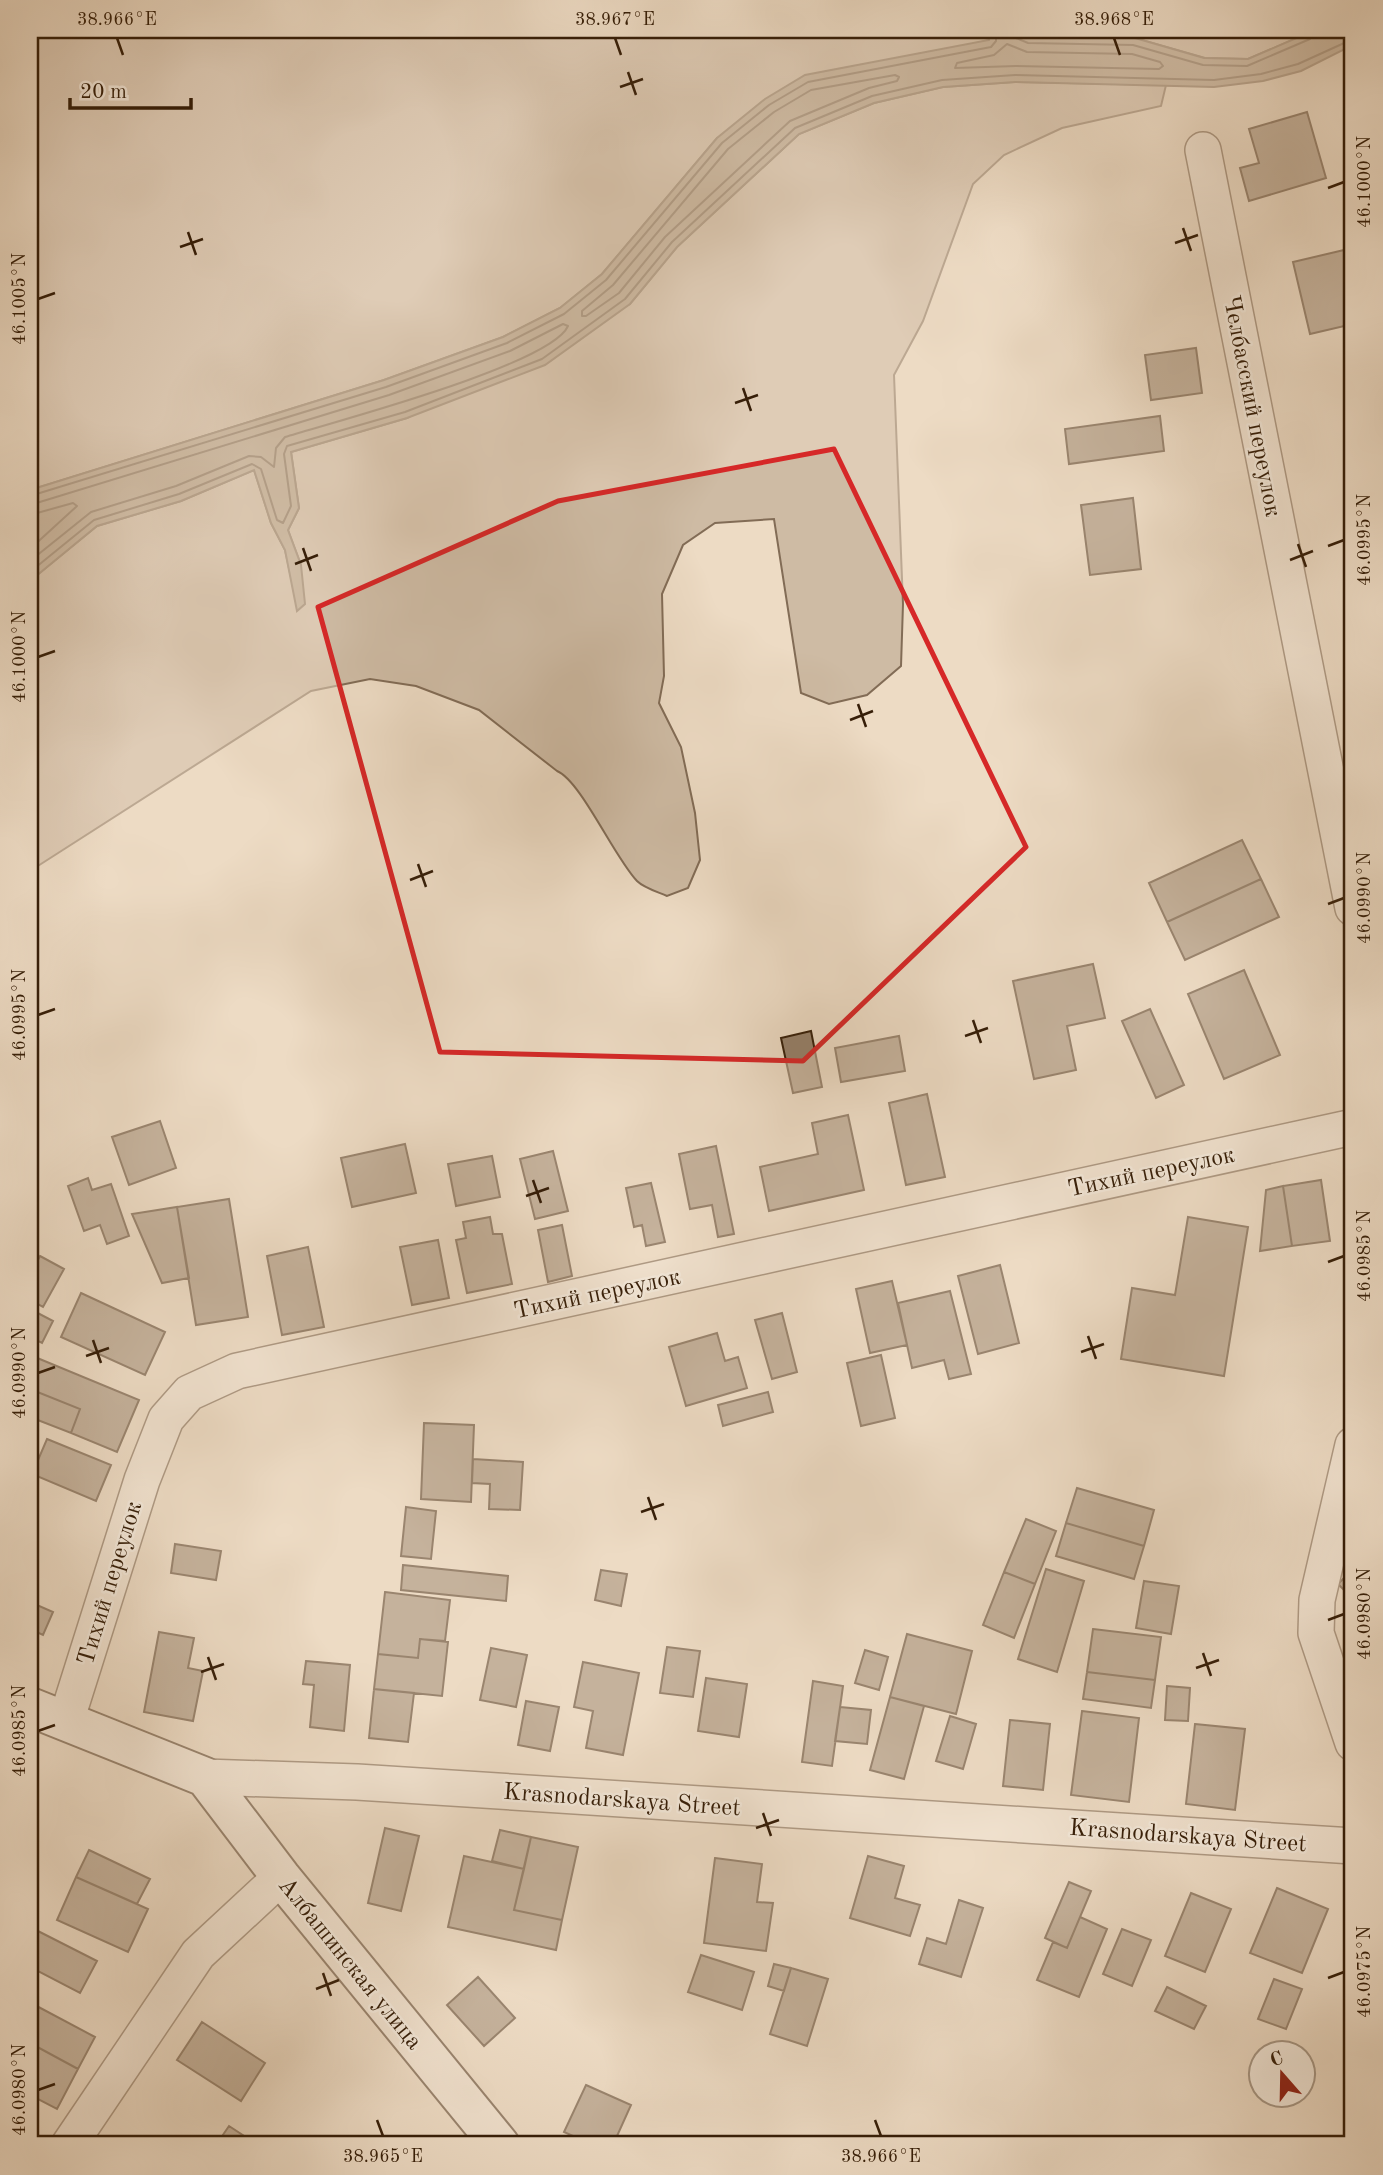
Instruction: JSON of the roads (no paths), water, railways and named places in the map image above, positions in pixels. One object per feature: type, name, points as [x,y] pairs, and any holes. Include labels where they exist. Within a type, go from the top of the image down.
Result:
[{"type":"street","name":"Челбасский переулок","points":[[1203,150],[1353,908]]},
{"type":"street","name":"Тихий переулок","points":[[66,1721],[142,1480],[166,1419],[189,1393],[211,1381],[237,1371],[1353,1127]]},
{"type":"street","points":[[1353,1445],[1317,1600],[1316,1633],[1353,1743]]},
{"type":"street","name":"Krasnodarskaya Street","points":[[30,1707],[205,1777],[357,1782],[1353,1846]]},
{"type":"street","name":"Албашинская улица","points":[[205,1777],[281,1877],[500,2145]]},
{"type":"street","points":[[69,2145],[198,1954],[281,1877]]},
{"type":"water","points":[[989,30],[1013,30],[1029,36],[1135,38],[1204,58],[1248,59],[1315,30],[1353,30],[1353,45],[1301,71],[1263,81],[1214,87],[1015,82],[943,87],[874,103],[799,134],[677,247],[630,304],[545,365],[407,418],[291,452],[299,508],[288,530],[301,565],[305,604],[297,611],[285,550],[271,523],[254,470],[181,501],[97,526],[30,581],[30,490],[384,380],[503,337],[560,308],[602,274],[717,138],[765,99],[805,75],[989,40]]}]
